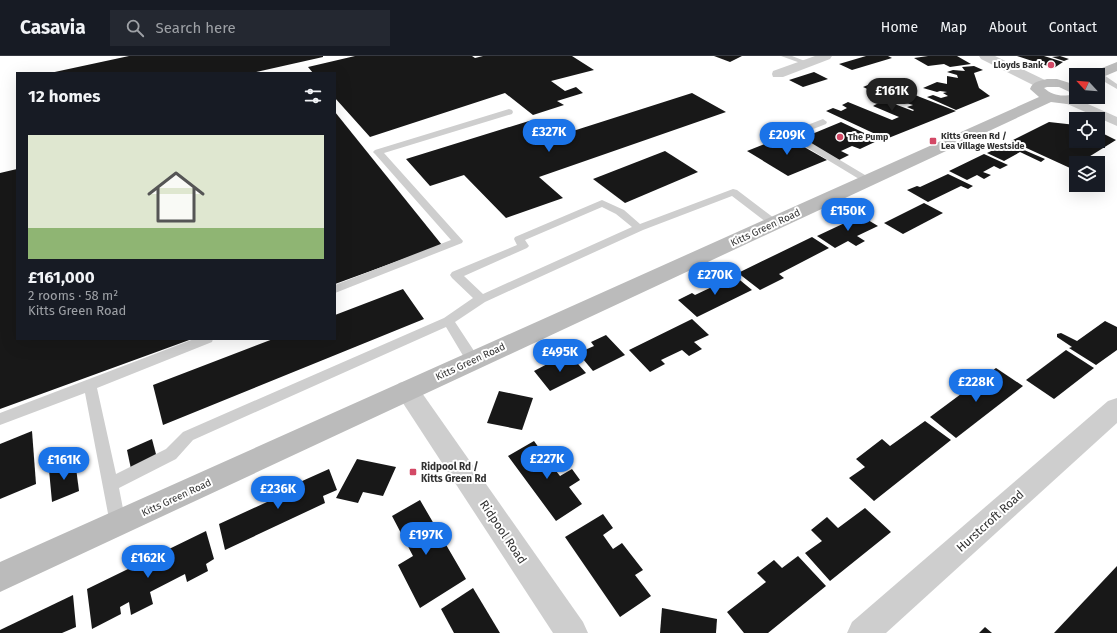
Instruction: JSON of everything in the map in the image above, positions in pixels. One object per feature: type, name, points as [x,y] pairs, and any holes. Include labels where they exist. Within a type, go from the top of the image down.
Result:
[{"type":"street","points":[[778,74],[826,56]]},
{"type":"street","points":[[985,56],[1060,100],[1069,94]]},
{"type":"street","points":[[806,63],[821,70]]},
{"type":"street","points":[[1105,71],[1117,66]]},
{"type":"street","name":"Kitts Green Road","points":[[0,577],[867,180],[1046,91]]},
{"type":"street","points":[[1092,104],[1117,122]]},
{"type":"street","name":"Ridpool Road","points":[[407,390],[572,633]]},
{"type":"street","name":"Hurstcroft Road","points":[[863,633],[1117,408]]},
{"type":"lane","points":[[785,56],[806,63]]},
{"type":"lane","points":[[1105,80],[1117,87]]},
{"type":"lane","points":[[336,289],[458,241],[378,152],[509,112]]},
{"type":"lane","points":[[823,122],[795,133],[792,136],[796,140],[867,180]]},
{"type":"lane","points":[[110,485],[171,454],[188,436],[448,321],[481,299],[640,228],[733,192],[750,207],[774,223]]},
{"type":"lane","points":[[481,299],[456,275],[523,246],[519,239],[602,203],[620,212],[640,228]]},
{"type":"lane","points":[[448,321],[473,360]]},
{"type":"lane","points":[[0,419],[205,340]]},
{"type":"lane","points":[[90,385],[118,524]]},
{"type":"building","points":[[129,56],[323,56],[256,72],[55,72]]},
{"type":"building","points":[[355,56],[472,56],[475,58],[483,56],[572,56],[594,70],[551,81],[565,91],[576,87],[583,93],[557,101],[564,105],[533,115],[505,93],[370,137],[336,99],[336,72],[312,72],[308,67]]},
{"type":"building","points":[[714,56],[742,56],[730,62]]},
{"type":"building","points":[[866,56],[888,56],[892,58],[852,70],[839,64]]},
{"type":"building","points":[[928,56],[957,56],[971,64],[950,67],[944,64],[928,66],[914,58]]},
{"type":"building","name":"Lloyds Bank","points":[[1017,56],[1044,56],[1063,62],[1054,68]]},
{"type":"building","points":[[1060,56],[1069,59],[1064,61],[1052,57]]},
{"type":"building","points":[[974,66],[983,70],[974,73],[979,88],[990,96],[956,110],[927,97],[933,95],[941,98],[948,96],[943,93],[947,92],[937,92],[923,88],[937,82],[947,84],[947,76],[958,78],[957,75],[947,72],[953,70],[965,71],[962,67]]},
{"type":"building","points":[[814,72],[828,79],[803,87],[789,80]]},
{"type":"building","points":[[880,80],[956,111],[886,139],[826,111],[833,108],[841,111],[847,108],[842,105],[848,102],[892,120],[899,117],[873,106],[884,100],[913,111],[914,110],[907,107],[913,105],[906,103],[902,104],[863,87]]},
{"type":"building","points":[[692,93],[726,112],[539,177],[563,198],[506,218],[464,175],[430,186],[406,159],[529,121],[551,138]]},
{"type":"building","points":[[336,113],[442,245],[336,284]]},
{"type":"building","points":[[841,122],[879,140],[860,149],[852,146],[841,151],[849,155],[839,160],[800,139]]},
{"type":"building","points":[[1049,122],[1069,124],[1069,148],[1103,148],[1090,156],[1069,156],[1069,168],[1011,141]]},
{"type":"building","points":[[1105,134],[1116,140],[1105,147]]},
{"type":"building","points":[[785,136],[827,160],[788,176],[747,151]]},
{"type":"building","points":[[1008,143],[1045,159],[1041,162],[1020,152],[1004,161],[987,153]]},
{"type":"building","points":[[665,151],[698,172],[625,203],[593,179]]},
{"type":"building","points":[[984,154],[1008,165],[1000,169],[994,166],[983,172],[991,175],[984,179],[977,175],[967,180],[949,171]]},
{"type":"building","points":[[16,169],[16,340],[189,340],[0,409],[0,173]]},
{"type":"building","points":[[948,174],[973,186],[968,189],[961,186],[928,202],[907,190],[917,186],[920,187]]},
{"type":"building","points":[[924,203],[943,213],[903,234],[884,223]]},
{"type":"building","points":[[858,214],[878,226],[857,236],[865,241],[856,246],[848,241],[835,248],[817,236],[851,220],[848,219]]},
{"type":"building","points":[[812,237],[829,248],[779,274],[784,278],[760,290],[738,273]]},
{"type":"building","points":[[735,276],[752,290],[697,317],[678,300],[692,293],[695,295]]},
{"type":"building","points":[[403,289],[424,319],[163,425],[153,385],[270,340],[336,340],[336,315]]},
{"type":"building","points":[[692,319],[709,335],[694,342],[702,349],[689,356],[682,350],[661,360],[665,364],[650,372],[629,350]]},
{"type":"building","points":[[1105,321],[1117,327],[1117,350],[1096,365],[1069,348],[1072,347],[1057,337],[1057,334],[1061,333],[1077,341]]},
{"type":"building","points":[[606,335],[625,355],[593,371],[578,353],[594,346],[591,342]]},
{"type":"building","points":[[1066,350],[1094,368],[1054,399],[1026,380]]},
{"type":"building","points":[[571,356],[586,373],[550,391],[534,371],[551,362],[553,365]]},
{"type":"building","points":[[996,368],[1023,386],[956,438],[930,417]]},
{"type":"building","points":[[499,391],[533,398],[522,430],[487,423]]},
{"type":"building","points":[[925,421],[951,440],[874,501],[849,478],[865,467],[856,459],[882,439],[890,446]]},
{"type":"building","points":[[32,431],[36,484],[0,499],[0,444]]},
{"type":"building","points":[[152,439],[157,458],[131,469],[127,450]]},
{"type":"building","points":[[534,441],[547,459],[556,453],[566,465],[556,471],[560,476],[572,469],[580,480],[569,487],[582,504],[556,521],[508,456]]},
{"type":"building","points":[[357,459],[396,467],[383,496],[363,492],[358,503],[336,498]]},
{"type":"building","points":[[75,460],[79,491],[52,502],[49,470]]},
{"type":"building","points":[[329,469],[337,490],[323,496],[325,503],[225,550],[219,524],[293,490],[291,486]]},
{"type":"building","points":[[420,500],[466,579],[420,608],[398,565],[413,556],[392,516]]},
{"type":"building","points":[[865,508],[891,532],[830,581],[805,553],[822,541],[811,530],[827,517],[838,528]]},
{"type":"building","points":[[603,514],[613,528],[603,535],[613,549],[622,543],[643,570],[635,575],[651,596],[620,617],[565,537]]},
{"type":"building","points":[[206,531],[214,559],[206,564],[208,571],[187,582],[185,574],[150,592],[153,604],[131,615],[129,602],[120,607],[121,614],[92,629],[87,589]]},
{"type":"building","points":[[798,556],[826,586],[768,633],[744,633],[727,612],[766,582],[757,573],[774,560],[782,568]]},
{"type":"building","points":[[1117,566],[1117,633],[1054,633]]},
{"type":"building","points":[[473,588],[500,633],[454,633],[441,609]]},
{"type":"building","points":[[73,595],[76,627],[62,633],[0,633],[0,630]]},
{"type":"building","points":[[662,608],[717,619],[716,633],[660,633]]},
{"type":"building","points":[[985,627],[992,633],[979,633]]},
{"type":"place","name":"Lloyds Bank","points":[[1051,65]]},
{"type":"place","name":"The Pump","points":[[840,137]]},
{"type":"place","name":"Kitts Green Rd / Lea Village Westside","points":[[933,141]]},
{"type":"place","name":"Ridpool Rd / Kitts Green Rd","points":[[413,472]]}]
